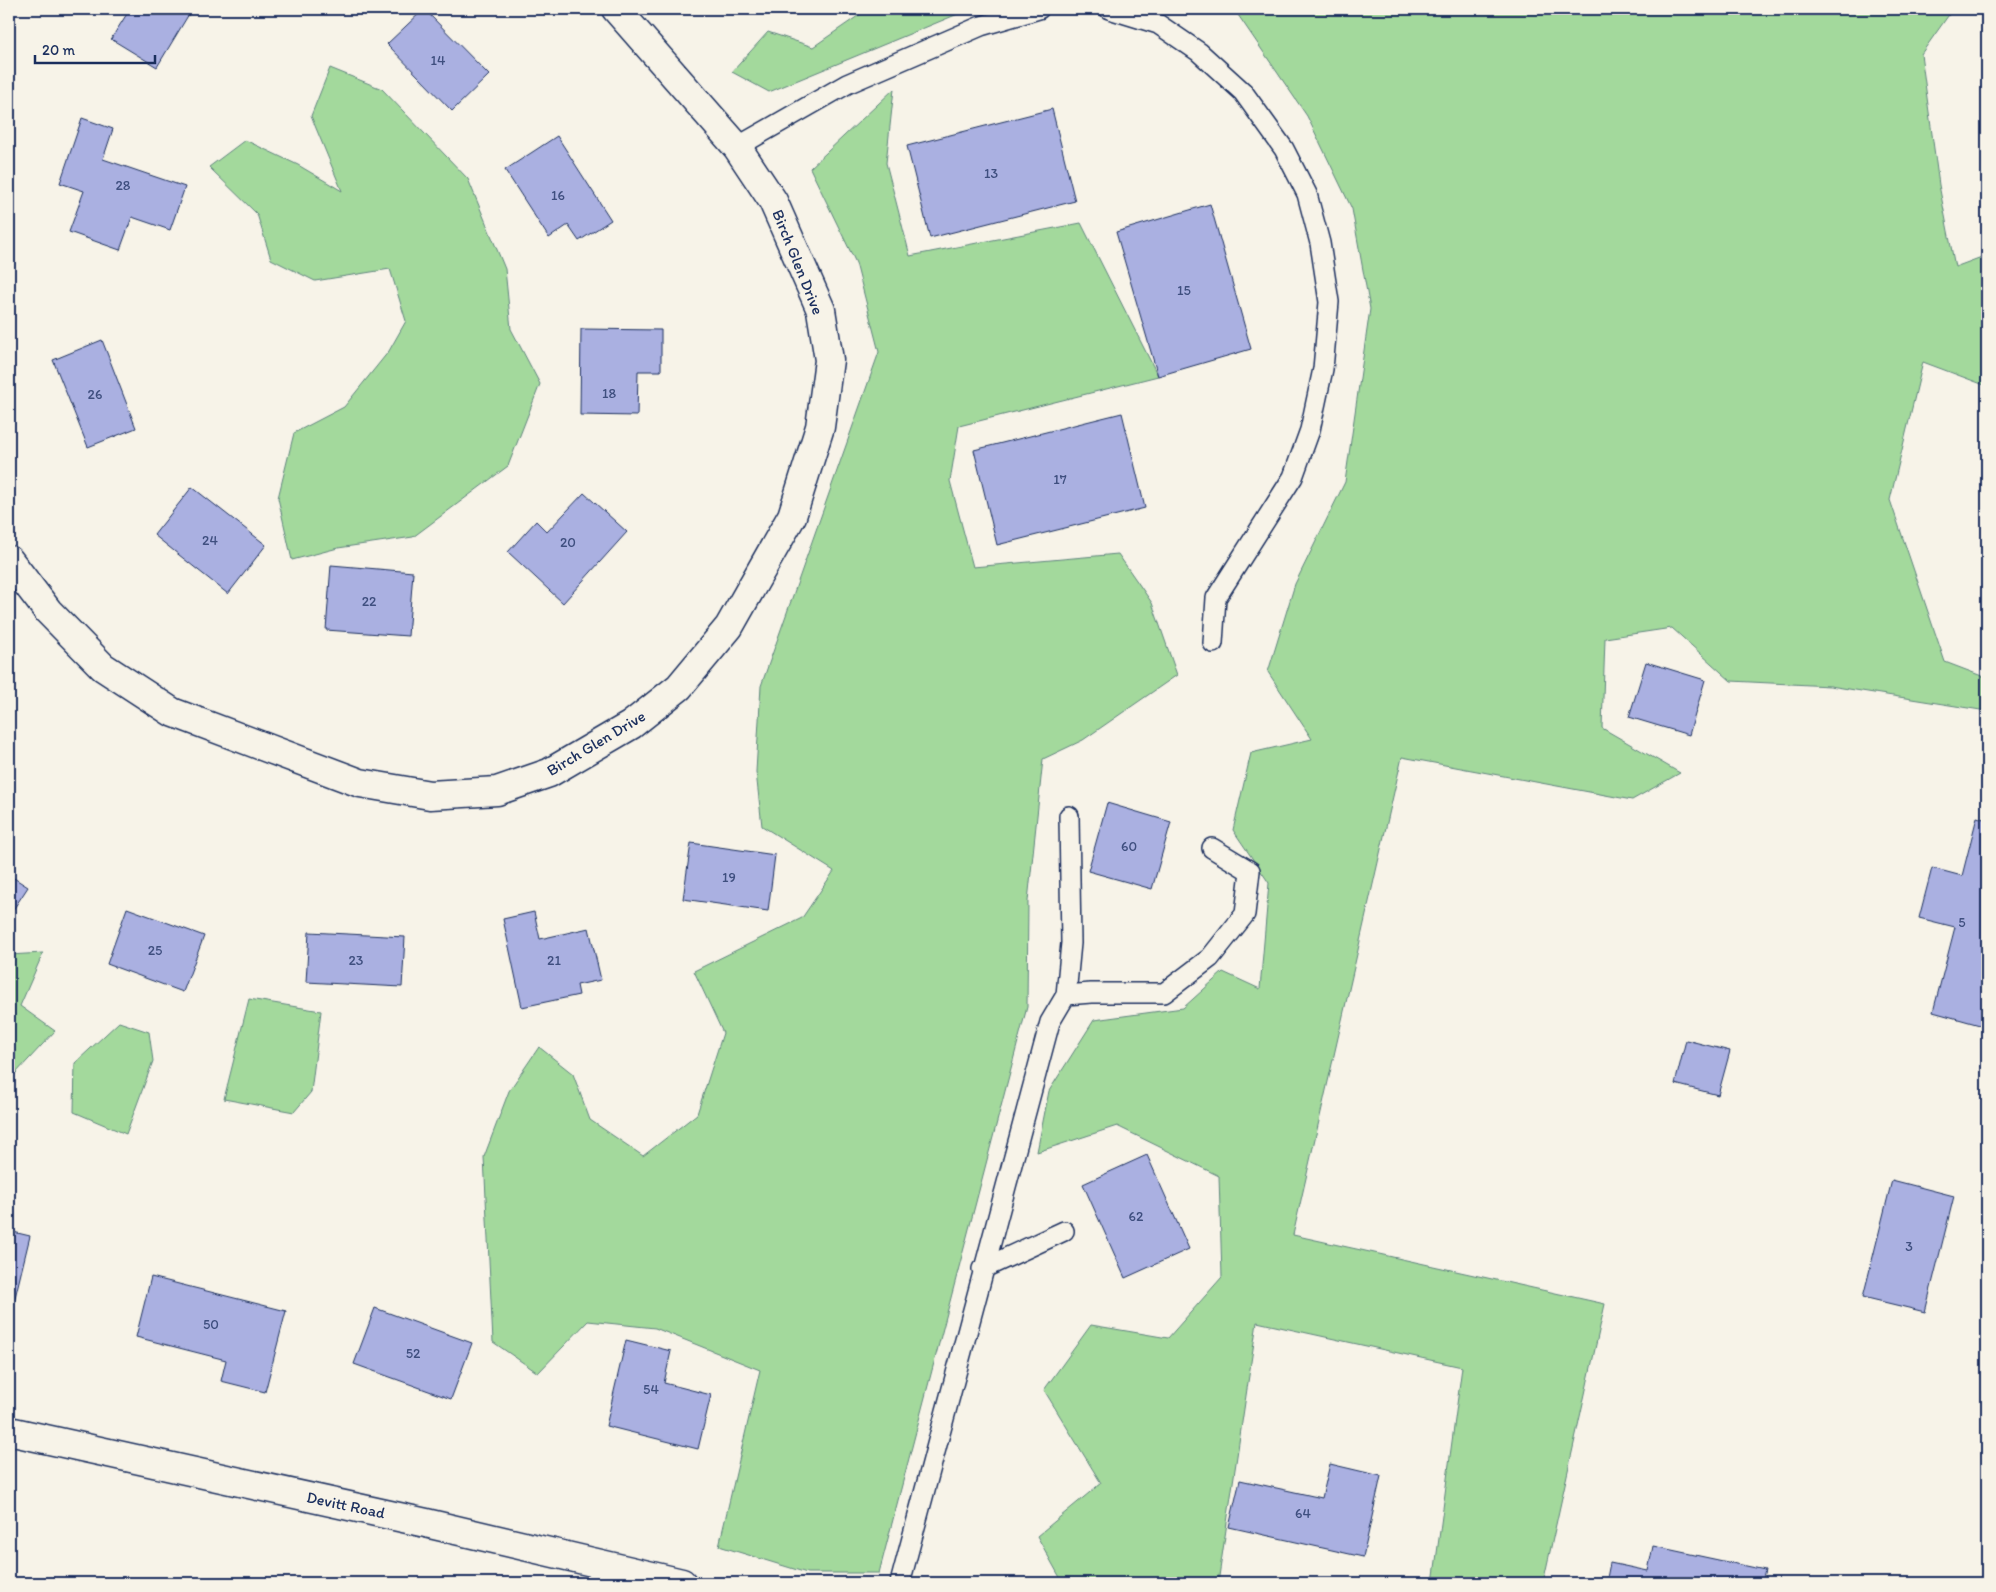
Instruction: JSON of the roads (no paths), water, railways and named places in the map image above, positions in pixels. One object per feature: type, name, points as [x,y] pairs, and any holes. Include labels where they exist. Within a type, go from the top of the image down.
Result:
[{"type":"street","name":"Birch Glen Drive","points":[[9,560],[48,611],[103,667],[172,712],[360,783],[430,795],[497,791],[549,773],[631,725],[678,687],[729,628],[792,516],[820,427],[829,360],[821,310],[773,201],[737,147],[616,9]]},
{"type":"street","name":"Devitt Road","points":[[9,1431],[426,1523],[682,1583]]},
{"type":"lane","points":[[737,147],[847,84],[981,26],[1039,9]]},
{"type":"lane","points":[[1109,9],[1158,24],[1199,52],[1244,92],[1284,149],[1307,194],[1320,243],[1329,302],[1323,369],[1310,430],[1293,477],[1216,598],[1213,642]]},
{"type":"lane","points":[[900,1583],[982,1269],[1050,1022],[1066,995],[1071,943],[1069,816]]},
{"type":"lane","points":[[1066,995],[1091,992],[1164,993],[1210,958],[1245,914],[1250,871],[1212,848]]},
{"type":"lane","points":[[982,1269],[1064,1230]]}]
